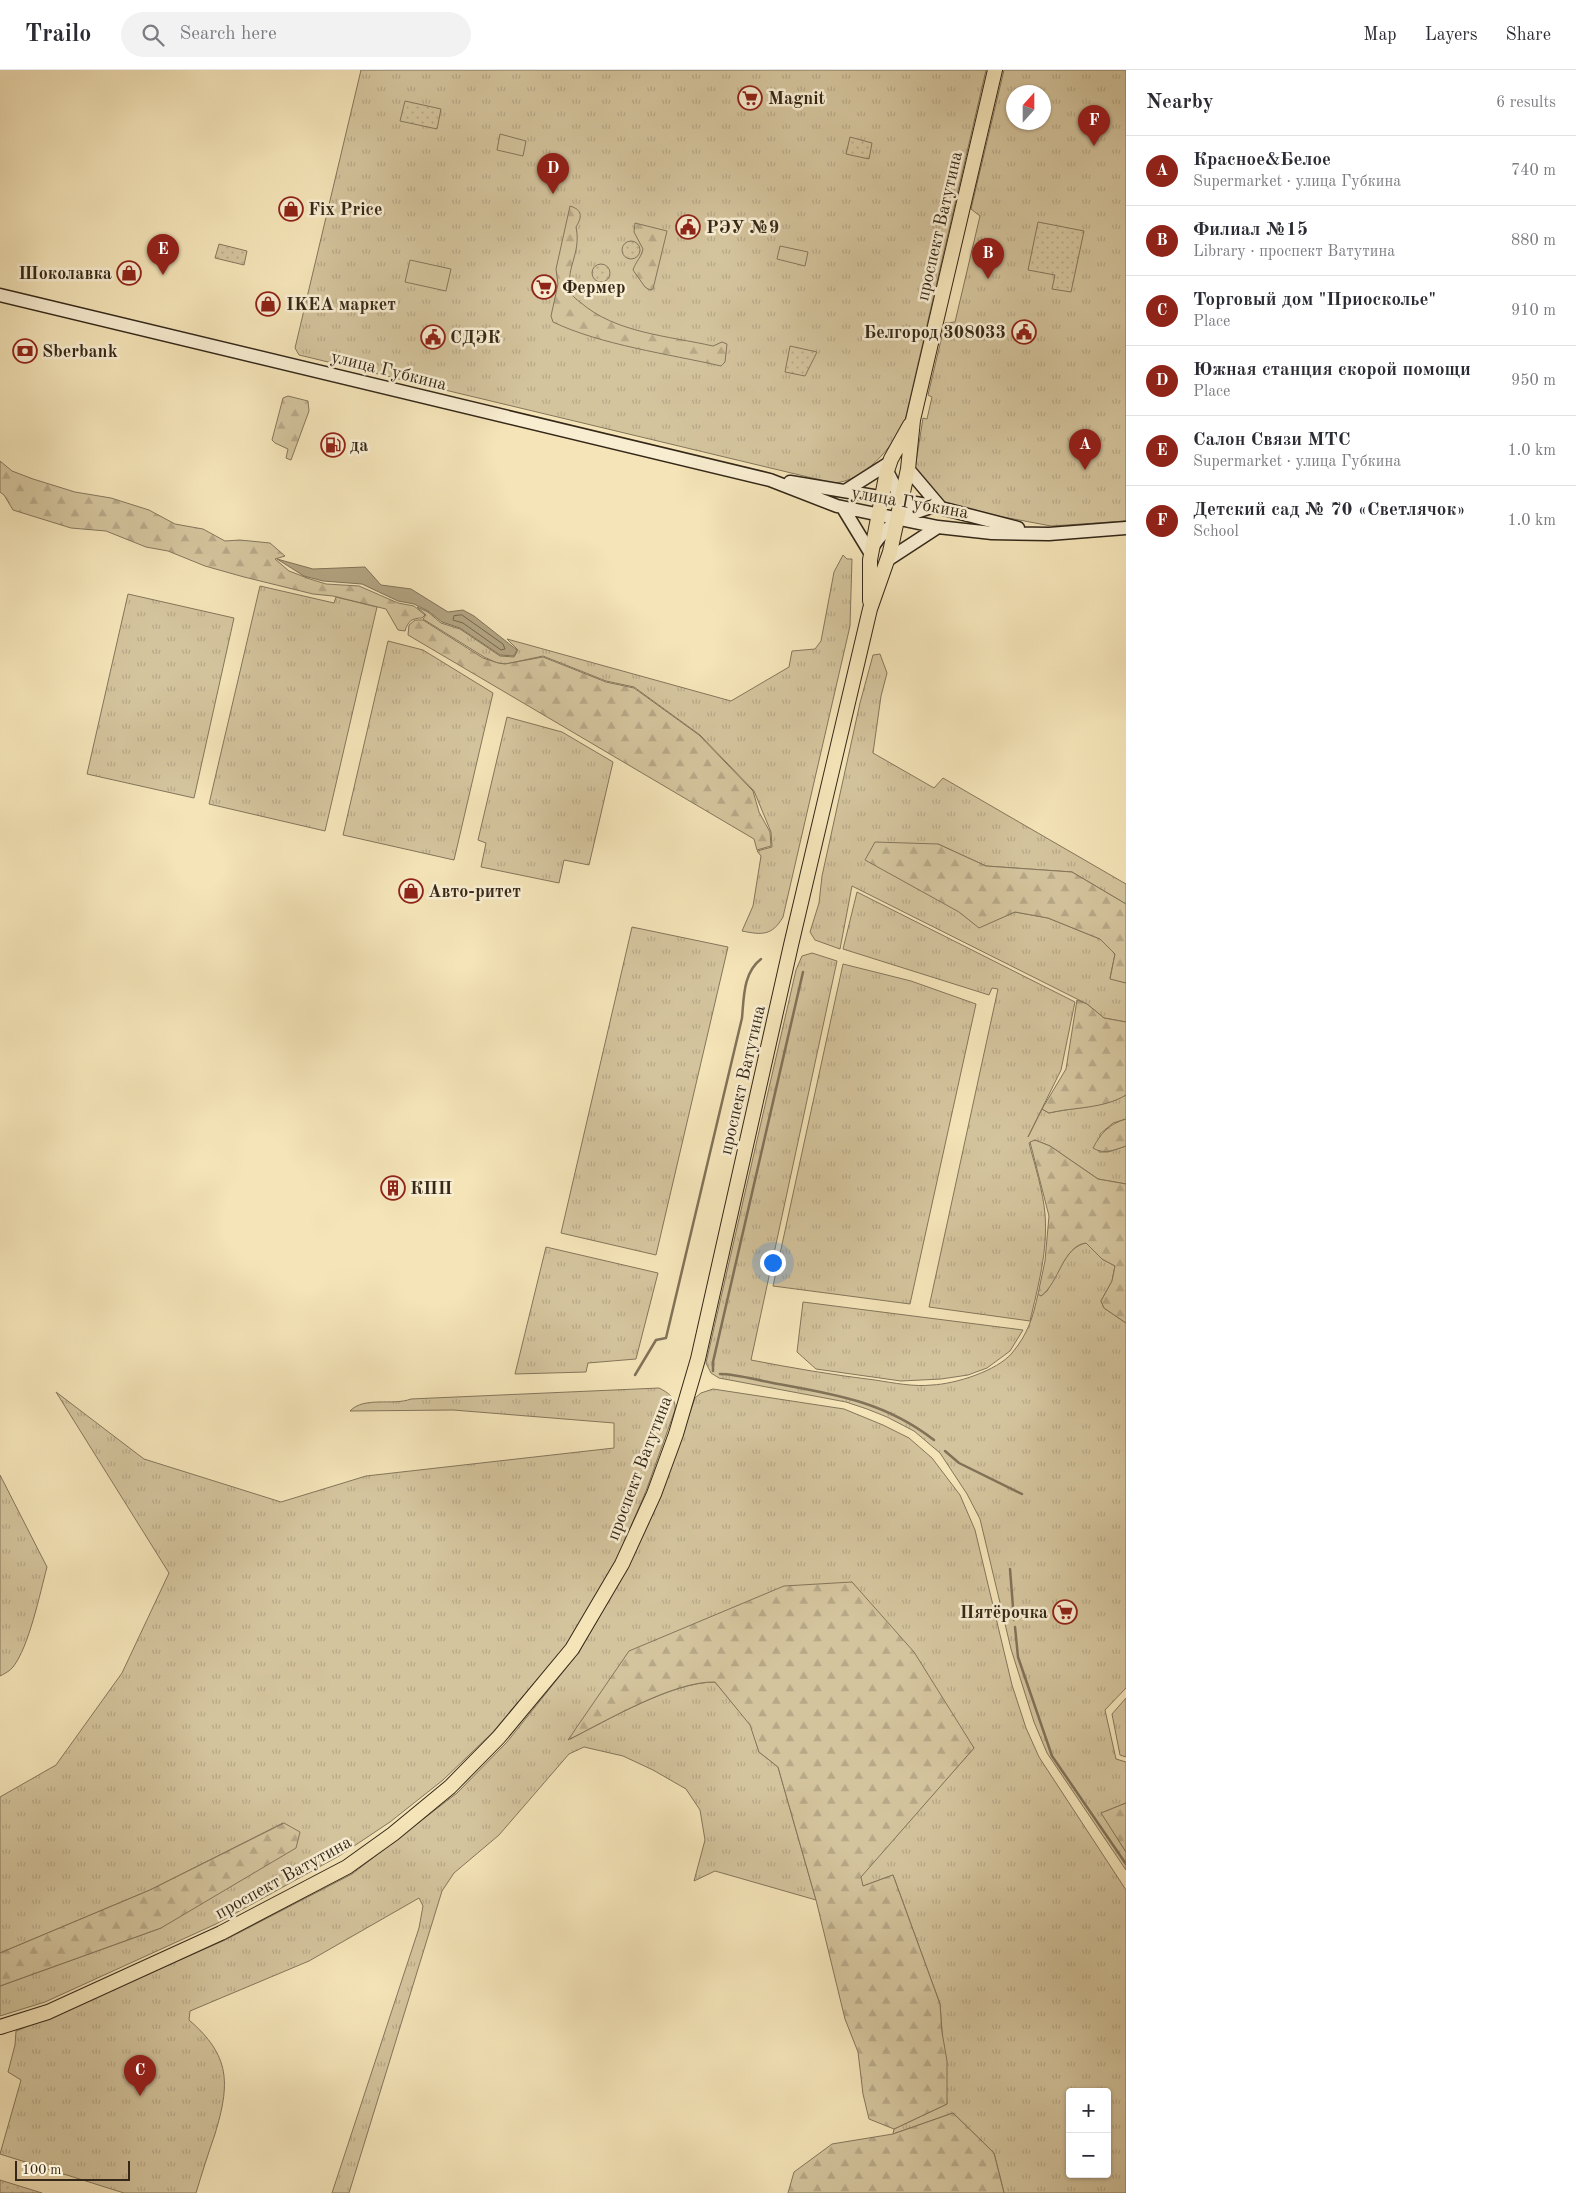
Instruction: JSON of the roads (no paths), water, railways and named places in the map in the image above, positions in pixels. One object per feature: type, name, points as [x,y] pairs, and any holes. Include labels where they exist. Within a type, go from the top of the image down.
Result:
[{"type":"main road","name":"проспект Ватутина","points":[[874,584],[890,556],[904,516],[898,495],[908,471],[913,420],[995,70]]},
{"type":"main road","name":"улица Губкина","points":[[0,295],[770,480],[882,497]]},
{"type":"main road","name":"проспект Ватутина","points":[[0,2027],[48,2012],[203,1941],[347,1867],[393,1834],[450,1787],[499,1737],[572,1649],[622,1564],[654,1494],[676,1434],[691,1383],[870,609],[874,584],[872,551],[888,467],[913,420]]},
{"type":"main road","points":[[888,467],[897,478],[908,471],[937,507]]},
{"type":"main road","points":[[851,492],[888,467]]},
{"type":"main road","points":[[846,508],[868,505],[882,497],[898,495],[888,467]]},
{"type":"main road","name":"улица Губкина","points":[[770,480],[846,508],[879,515],[904,516],[934,526],[992,533],[1049,534],[1126,528]]},
{"type":"main road","points":[[851,492],[879,515],[891,542],[890,556]]},
{"type":"main road","points":[[846,508],[857,502],[851,492]]},
{"type":"main road","name":"улица Губкина","points":[[898,495],[1001,524],[1049,534]]},
{"type":"main road","points":[[872,551],[886,528],[904,516],[937,507]]},
{"type":"main road","points":[[890,556],[934,526],[926,520],[926,515],[937,507]]},
{"type":"main road","points":[[846,508],[872,551]]},
{"type":"main road","points":[[872,551],[884,544],[890,556]]},
{"type":"water","points":[[277,559],[313,569],[365,567],[381,585],[411,589],[448,612],[463,610],[474,616],[517,650],[514,656],[500,655],[460,628],[442,622],[428,611],[414,604],[398,601],[362,584],[323,581],[304,576]]},
{"type":"waterway","points":[[635,1375],[656,1340],[666,1338],[742,1018],[744,994],[748,978],[755,965],[761,959]]},
{"type":"waterway","points":[[713,1371],[713,1362],[803,972]]},
{"type":"waterway","points":[[720,1374],[740,1376],[857,1401],[896,1416],[934,1440]]},
{"type":"waterway","points":[[945,1451],[959,1463],[1022,1494]]},
{"type":"waterway","points":[[1010,1569],[1014,1620]]},
{"type":"waterway","points":[[1015,1627],[1018,1657],[1052,1756],[1126,1864]]},
{"type":"place","name":"Magnit","points":[[750,98]]},
{"type":"place","name":"Детский сад № 70 «Светлячок»","points":[[1094,146]]},
{"type":"place","name":"Южная станция скорой помощи","points":[[553,194]]},
{"type":"place","name":"Fix Price","points":[[291,209]]},
{"type":"place","name":"РЭУ №9","points":[[688,227]]},
{"type":"place","name":"Шоколавка","points":[[129,273]]},
{"type":"place","name":"Салон Связи МТС","points":[[163,275]]},
{"type":"place","name":"Филиал №15","points":[[988,279]]},
{"type":"place","name":"Фермер","points":[[544,287]]},
{"type":"place","name":"IKEA маркет","points":[[268,304]]},
{"type":"place","name":"Белгород 308033","points":[[1024,332]]},
{"type":"place","name":"СДЭК","points":[[433,337]]},
{"type":"place","name":"Sberbank","points":[[25,351]]},
{"type":"place","name":"да","points":[[333,445]]},
{"type":"place","name":"Красное&Белое","points":[[1085,470]]},
{"type":"place","name":"Авто-ритет","points":[[411,891]]},
{"type":"place","name":"КПП","points":[[393,1188]]},
{"type":"place","name":"Пятёрочка","points":[[1065,1612]]},
{"type":"place","name":"Торговый дом \"Приосколье\"","points":[[140,2096]]}]
